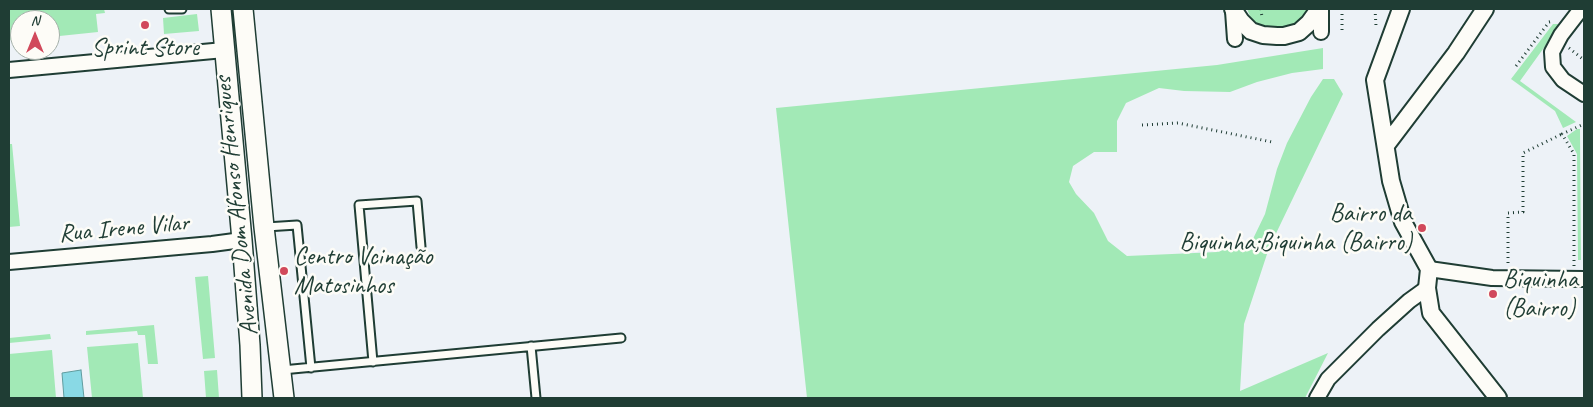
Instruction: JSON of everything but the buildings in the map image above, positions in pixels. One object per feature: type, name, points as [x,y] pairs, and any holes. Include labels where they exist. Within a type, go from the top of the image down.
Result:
[{"type":"main road","name":"Avenida Dom Afonso Henriques","points":[[221,9],[242,240],[252,397]]},
{"type":"main road","name":"Avenida Dom Afonso Henriques","points":[[245,10],[264,227],[276,342],[284,396]]},
{"type":"main road","points":[[250,345],[276,342]]},
{"type":"main road","points":[[252,397],[268,389],[284,396]]},
{"type":"street","points":[[1233,10],[1251,31],[1263,35],[1284,36],[1299,32],[1305,28],[1320,9]]},
{"type":"street","points":[[1320,9],[1321,32]]},
{"type":"street","points":[[1401,9],[1376,80],[1392,181],[1403,222],[1429,269],[1427,288],[1432,313],[1498,398]]},
{"type":"street","points":[[1387,144],[1451,60],[1485,9]]},
{"type":"street","points":[[1581,9],[1561,35],[1552,52],[1553,67],[1564,80],[1584,94]]},
{"type":"street","points":[[1233,10],[1235,39]]},
{"type":"street","points":[[9,70],[224,50]]},
{"type":"street","name":"Rua Irene Vilar","points":[[9,262],[242,240]]},
{"type":"street","points":[[1429,269],[1492,278],[1579,275]]},
{"type":"street","points":[[1317,398],[1328,379],[1409,301],[1427,288]]},
{"type":"lane","points":[[169,9],[182,9]]},
{"type":"lane","points":[[372,362],[359,205],[416,201],[421,247]]},
{"type":"lane","points":[[264,227],[297,225],[311,368]]},
{"type":"lane","points":[[280,370],[621,338]]},
{"type":"lane","points":[[532,346],[536,398]]},
{"type":"path","points":[[1342,9],[1342,31]]},
{"type":"path","points":[[1574,41],[1569,48],[1584,60]]},
{"type":"path","points":[[1142,125],[1178,123],[1272,142]]},
{"type":"path","points":[[1508,271],[1508,212],[1523,212],[1523,153],[1584,124]]},
{"type":"path","points":[[1562,134],[1574,154],[1579,275]]},
{"type":"green space","points":[[9,9],[104,9],[105,13],[96,14],[98,32],[60,36],[60,10],[10,10],[9,40]]},
{"type":"green space","points":[[1247,9],[1310,9],[1306,16],[1292,28],[1272,29],[1252,21]]},
{"type":"green space","points":[[197,14],[199,31],[164,34],[163,18]]},
{"type":"green space","points":[[1553,24],[1561,24],[1520,81],[1576,122],[1563,128],[1555,111],[1511,79]]},
{"type":"green space","points":[[1323,48],[1323,69],[1292,73],[1257,82],[1230,92],[1184,91],[1159,88],[1126,103],[1117,121],[1117,152],[1094,152],[1073,166],[1069,182],[1076,194],[1094,213],[1108,241],[1127,256],[1217,252],[1252,241],[1265,214],[1277,169],[1287,143],[1311,97],[1323,79],[1334,79],[1343,94],[1269,248],[1244,324],[1240,391],[1328,353],[1305,398],[807,398],[776,108],[1217,65]]},
{"type":"green space","points":[[1580,129],[1581,260],[1578,260],[1577,154],[1567,136]]},
{"type":"green space","points":[[9,144],[12,144],[20,226],[9,227]]},
{"type":"green space","points":[[208,276],[215,358],[203,359],[195,277]]},
{"type":"green space","points":[[154,325],[158,364],[148,364],[145,335],[138,335],[137,331],[86,335],[86,331]]},
{"type":"green space","points":[[50,334],[51,339],[9,343],[9,338]]},
{"type":"green space","points":[[138,343],[143,398],[92,398],[87,347]]},
{"type":"green space","points":[[52,350],[56,398],[9,398],[9,354]]},
{"type":"green space","points":[[217,370],[219,398],[206,398],[204,371]]},
{"type":"water","points":[[81,370],[84,398],[64,398],[62,373]]},
{"type":"place","name":"Sprint Store","points":[[145,25]]},
{"type":"place","name":"Bairro da Biquinha;Biquinha (Bairro)","points":[[1422,228]]},
{"type":"place","name":"Centro Vcinação Matosinhos","points":[[284,271]]},
{"type":"place","name":"Biquinha (Bairro)","points":[[1493,294]]}]
